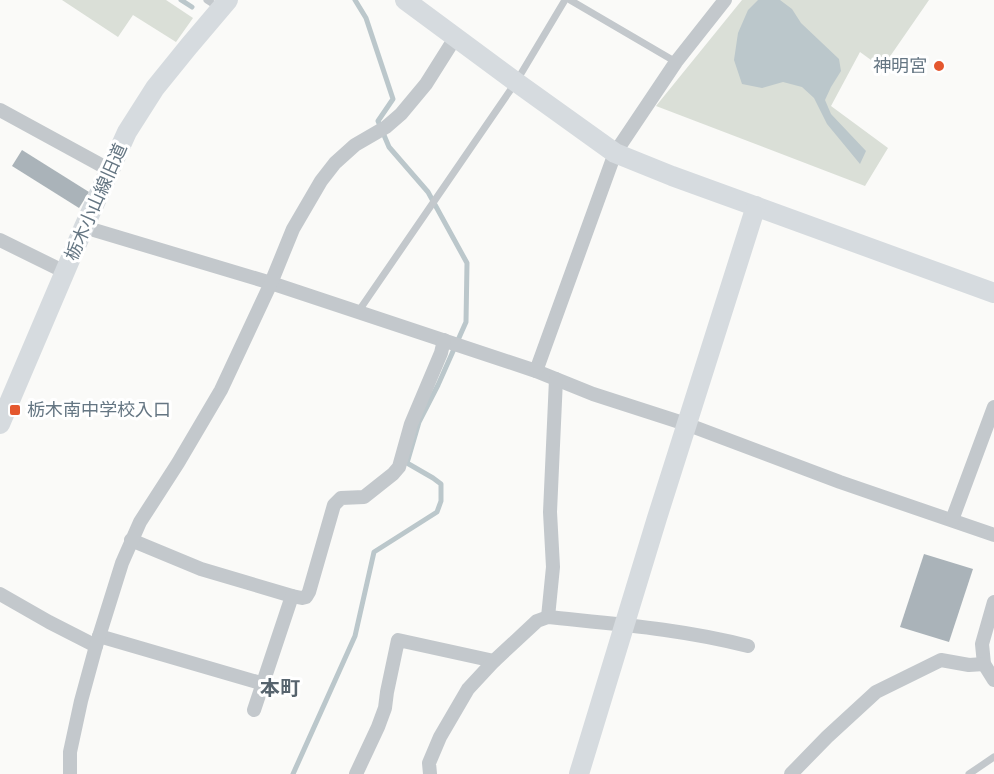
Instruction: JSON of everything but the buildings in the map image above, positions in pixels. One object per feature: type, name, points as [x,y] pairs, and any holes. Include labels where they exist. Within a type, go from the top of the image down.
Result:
[{"type":"street","points":[[405,0],[615,153],[672,176],[994,293]]},
{"type":"street","points":[[536,371],[615,153],[676,62],[725,0]]},
{"type":"street","name":"栃木小山線旧道","points":[[0,424],[127,132],[155,88],[218,3]]},
{"type":"street","points":[[70,774],[70,752],[81,701],[131,540],[221,390],[271,283],[293,229],[321,181],[335,163],[356,145],[386,127],[402,114],[426,84],[455,38]]},
{"type":"street","points":[[0,110],[110,170]]},
{"type":"street","points":[[579,774],[686,424],[756,206]]},
{"type":"street","points":[[84,227],[271,283],[536,371],[593,394],[686,424],[840,482],[994,535]]},
{"type":"street","points":[[0,240],[65,272]]},
{"type":"street","points":[[131,540],[201,569],[292,596],[306,597],[334,505],[341,498],[364,497],[399,467],[411,424],[446,341]]},
{"type":"street","points":[[548,617],[553,567],[550,512],[556,379]]},
{"type":"street","points":[[952,520],[994,406]]},
{"type":"street","points":[[0,594],[49,622],[98,641],[264,684]]},
{"type":"street","points":[[254,710],[292,596]]},
{"type":"street","points":[[994,602],[981,644],[984,664],[994,680]]},
{"type":"street","points":[[430,774],[429,763],[440,737],[468,689],[537,621],[548,617],[624,625],[722,639],[748,646]]},
{"type":"street","points":[[356,774],[385,708],[398,640],[494,662]]},
{"type":"street","points":[[790,774],[876,692],[941,660],[984,664]]},
{"type":"lane","points":[[358,312],[516,82],[565,0]]},
{"type":"lane","points":[[570,0],[676,62]]},
{"type":"lane","points":[[969,774],[994,757]]},
{"type":"shaded area","points":[[62,0],[166,0],[193,18],[176,42],[133,15],[118,37]]},
{"type":"shaded area","points":[[742,0],[929,0],[882,68],[860,52],[831,106],[888,148],[865,186],[656,106]]},
{"type":"shaded area","points":[[758,0],[780,0],[792,9],[801,23],[839,59],[841,71],[825,100],[831,114],[866,151],[860,164],[827,124],[814,98],[802,87],[783,82],[762,88],[742,84],[734,60],[738,33],[748,10]]},
{"type":"waterway","points":[[181,0],[192,7]]},
{"type":"waterway","points":[[293,774],[355,636],[374,552],[437,512],[441,501],[441,484],[407,463],[419,422],[466,322],[467,263],[428,192],[389,147],[378,121],[393,99],[366,18],[355,0]]},
{"type":"place","name":"神明宮","points":[[939,66]]},
{"type":"place","name":"栃木南中学校入口","points":[[15,410]]},
{"type":"district","name":"本町","points":[[280,688]]}]
